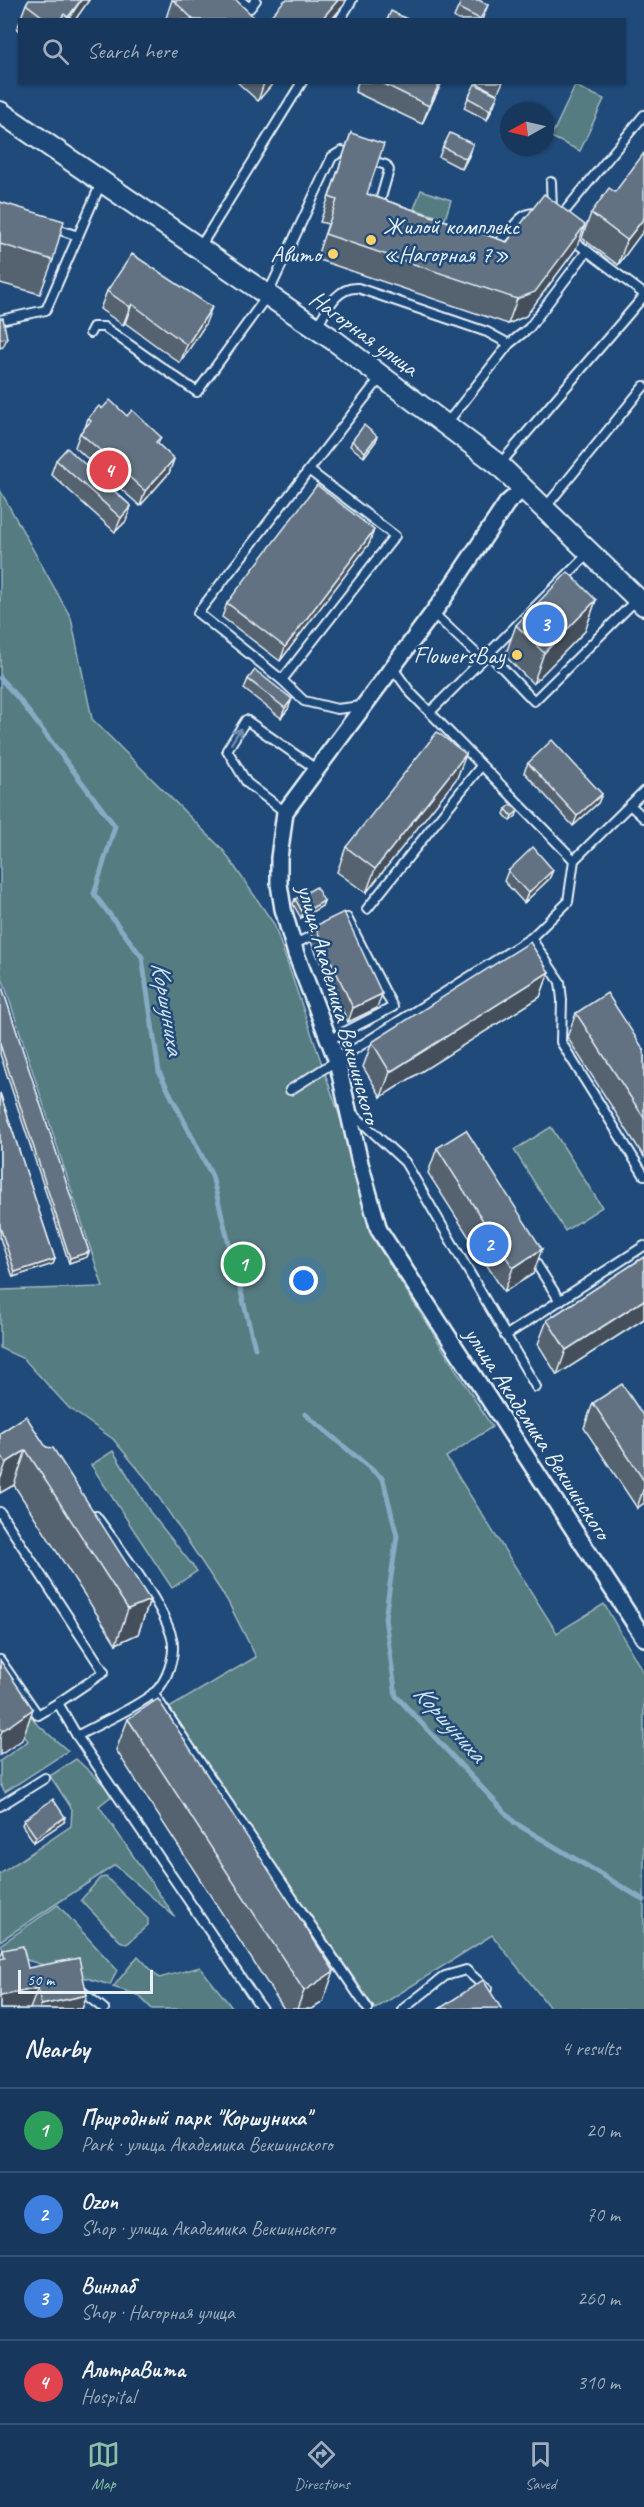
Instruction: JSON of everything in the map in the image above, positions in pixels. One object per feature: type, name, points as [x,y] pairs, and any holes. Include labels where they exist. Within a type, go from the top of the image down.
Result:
[{"type":"street","name":"Нагорная улица","points":[[0,112],[198,250],[316,328],[500,465],[640,602]]},
{"type":"street","points":[[285,812],[433,613],[507,503],[524,488]]},
{"type":"street","name":"улица Академика Векшинского","points":[[285,812],[279,884],[292,945],[337,1061],[360,1163],[380,1230],[644,1638]]},
{"type":"lane","points":[[240,0],[250,8],[256,0]]},
{"type":"lane","points":[[341,18],[352,0]]},
{"type":"lane","points":[[198,250],[301,84]]},
{"type":"lane","points":[[551,182],[553,226],[644,115]]},
{"type":"lane","points":[[90,333],[93,327],[104,327],[197,392],[267,296],[335,153],[345,151],[388,167],[389,173],[378,206],[383,214]]},
{"type":"lane","points":[[0,320],[46,310],[101,183]]},
{"type":"lane","points":[[483,247],[503,240],[526,214],[536,213],[545,219]]},
{"type":"lane","points":[[44,225],[78,236]]},
{"type":"lane","points":[[500,465],[644,295],[562,232]]},
{"type":"lane","points":[[446,424],[509,344],[529,328],[587,251]]},
{"type":"lane","points":[[316,328],[339,293],[348,288],[358,288],[487,332],[509,344]]},
{"type":"lane","points":[[362,706],[337,709],[304,701],[282,680],[198,613],[382,376]]},
{"type":"lane","points":[[545,508],[644,386]]},
{"type":"lane","points":[[282,680],[395,536],[310,471]]},
{"type":"lane","points":[[430,712],[590,552]]},
{"type":"lane","points":[[433,613],[534,700],[640,602]]},
{"type":"lane","points":[[392,666],[430,712],[574,860]]},
{"type":"lane","points":[[285,812],[247,783],[227,750],[246,720],[316,768]]},
{"type":"lane","points":[[367,909],[481,766]]},
{"type":"lane","points":[[290,1090],[531,938],[568,902],[574,860],[644,791]]},
{"type":"lane","points":[[630,806],[644,818]]},
{"type":"lane","points":[[292,945],[347,918],[393,1007],[329,1040]]},
{"type":"lane","points":[[531,938],[560,982],[561,1042],[644,1174]]},
{"type":"lane","points":[[350,1111],[405,1162],[536,1387]]},
{"type":"lane","points":[[505,1336],[644,1246]]},
{"type":"lane","points":[[530,1253],[560,1301]]},
{"type":"lane","points":[[0,1512],[104,1672],[38,1715],[0,1660]]},
{"type":"lane","points":[[77,1736],[153,1693],[164,1682],[172,1640],[163,1615],[94,1512]]},
{"type":"lane","points":[[153,1693],[368,2009]]},
{"type":"lane","points":[[58,1703],[77,1736],[262,2009]]},
{"type":"lane","points":[[0,1806],[45,1778]]},
{"type":"lane","points":[[403,2009],[445,1976],[466,1970],[491,1994]]},
{"type":"lane","points":[[67,1984],[77,1987],[104,2009]]},
{"type":"green space","points":[[575,86],[604,99],[580,151],[554,138],[554,131]]},
{"type":"green space","points":[[421,190],[451,200],[445,219],[414,209]]},
{"type":"green space","points":[[0,490],[71,618],[92,719],[223,850],[274,924],[341,1120],[375,1241],[492,1427],[446,1457],[557,1633],[604,1604],[644,1674],[644,2009],[551,2009],[492,1935],[375,2009],[169,1708],[256,1657],[227,1600],[148,1481],[113,1439],[69,1408],[24,1359],[0,1348],[0,1290],[103,1287],[0,971]]},
{"type":"green space","points":[[551,1127],[602,1207],[565,1231],[514,1150]]},
{"type":"green space","points":[[113,1451],[150,1512],[197,1571],[172,1588],[91,1465]]},
{"type":"green space","points":[[0,1669],[36,1723],[68,1751],[5,1792],[0,1784],[0,1761],[28,1741],[0,1700]]},
{"type":"green space","points":[[76,1759],[114,1794],[99,1806],[175,1917],[115,1865],[0,1941],[0,1874],[71,1826],[72,1809],[50,1776]]},
{"type":"green space","points":[[106,1877],[148,1919],[148,1925],[127,1944],[120,1941],[81,1900],[100,1878]]},
{"type":"green space","points":[[58,1905],[117,1970],[110,1985],[7,1954],[0,1945]]},
{"type":"green space","points":[[138,1956],[159,1978],[200,1967],[233,2009],[152,2009],[138,1995],[113,1987]]},
{"type":"building","points":[[29,0],[81,0],[68,17],[64,14],[61,18],[44,18],[26,4]]},
{"type":"building","points":[[173,0],[236,0],[255,18],[192,18]]},
{"type":"building","points":[[285,0],[338,0],[323,18],[269,18]]},
{"type":"building","points":[[462,0],[479,0],[488,5],[481,18],[458,8]]},
{"type":"building","points":[[391,11],[405,18],[388,18]]},
{"type":"building","points":[[384,84],[439,84],[429,106]]},
{"type":"building","points":[[475,84],[498,95],[490,110],[468,98]]},
{"type":"building","points":[[351,133],[384,144],[367,194],[507,242],[544,194],[585,225],[535,292],[517,299],[325,234],[337,200],[329,197]]},
{"type":"building","points":[[450,133],[473,144],[466,159],[443,147]]},
{"type":"building","points":[[644,153],[644,218],[627,240],[591,213],[609,188],[615,192]]},
{"type":"building","points":[[0,202],[64,221],[53,260],[0,244]]},
{"type":"building","points":[[132,254],[212,307],[187,345],[132,304],[130,307],[107,291]]},
{"type":"building","points":[[0,318],[3,318],[7,338],[0,339]]},
{"type":"building","points":[[110,400],[127,416],[132,410],[161,437],[156,442],[174,459],[145,491],[109,459],[95,474],[131,506],[121,518],[56,460],[67,448],[88,467],[102,452],[80,433],[91,421],[88,418],[99,406],[102,409]]},
{"type":"building","points":[[364,425],[377,436],[365,452],[352,441]]},
{"type":"building","points":[[317,485],[374,530],[285,647],[227,603]]},
{"type":"building","points":[[568,572],[596,600],[544,653],[516,625]]},
{"type":"building","points":[[255,670],[292,699],[285,708],[248,679]]},
{"type":"building","points":[[437,732],[466,754],[375,869],[346,847]]},
{"type":"building","points":[[552,740],[602,794],[577,816],[528,763]]},
{"type":"building","points":[[512,804],[518,811],[512,816],[506,809]]},
{"type":"building","points":[[533,847],[553,870],[528,893],[508,871]]},
{"type":"building","points":[[316,887],[324,901],[303,913],[295,899]]},
{"type":"building","points":[[344,912],[382,994],[353,1008],[315,926]]},
{"type":"building","points":[[530,942],[549,972],[390,1072],[372,1042]]},
{"type":"building","points":[[0,981],[89,1252],[70,1258],[0,1044]]},
{"type":"building","points":[[607,993],[644,1050],[644,1118],[576,1013]]},
{"type":"building","points":[[0,1093],[55,1259],[15,1272],[0,1227]]},
{"type":"building","points":[[466,1130],[542,1249],[513,1268],[437,1148]]},
{"type":"building","points":[[644,1257],[644,1300],[566,1350],[547,1320]]},
{"type":"building","points":[[622,1384],[644,1417],[644,1481],[593,1403]]},
{"type":"building","points":[[26,1416],[46,1447],[53,1448],[150,1600],[128,1609],[26,1450],[6,1463],[0,1453],[0,1433]]},
{"type":"building","points":[[0,1660],[33,1709],[2,1731],[0,1727]]},
{"type":"building","points":[[158,1699],[334,1971],[304,1991],[128,1719]]},
{"type":"building","points":[[53,1799],[65,1817],[36,1837],[24,1820]]},
{"type":"building","points":[[23,1946],[28,1968],[79,1958],[87,1995],[41,2005],[38,1988],[0,1996],[0,1959],[5,1958],[3,1950]]},
{"type":"building","points":[[483,1980],[501,2008],[439,2009]]},
{"type":"waterway","name":"Коршуниха","points":[[0,678],[19,699],[115,826],[94,894],[142,957],[159,1072],[212,1176],[255,1348]]},
{"type":"waterway","name":"Коршуниха","points":[[305,1414],[383,1479],[397,1536],[385,1618],[396,1696],[515,1823],[644,1900]]},
{"type":"place","name":"Жилой комплекс «Нагорная 7»","points":[[371,240]]},
{"type":"place","name":"Авито","points":[[333,254]]},
{"type":"place","name":"АльтраВита","points":[[109,470]]},
{"type":"place","name":"Винлаб","points":[[545,624]]},
{"type":"place","name":"FlowersBay","points":[[517,655]]},
{"type":"place","name":"Ozon","points":[[489,1244]]},
{"type":"place","name":"Природный парк \"Коршуниха\"","points":[[243,1264]]}]
